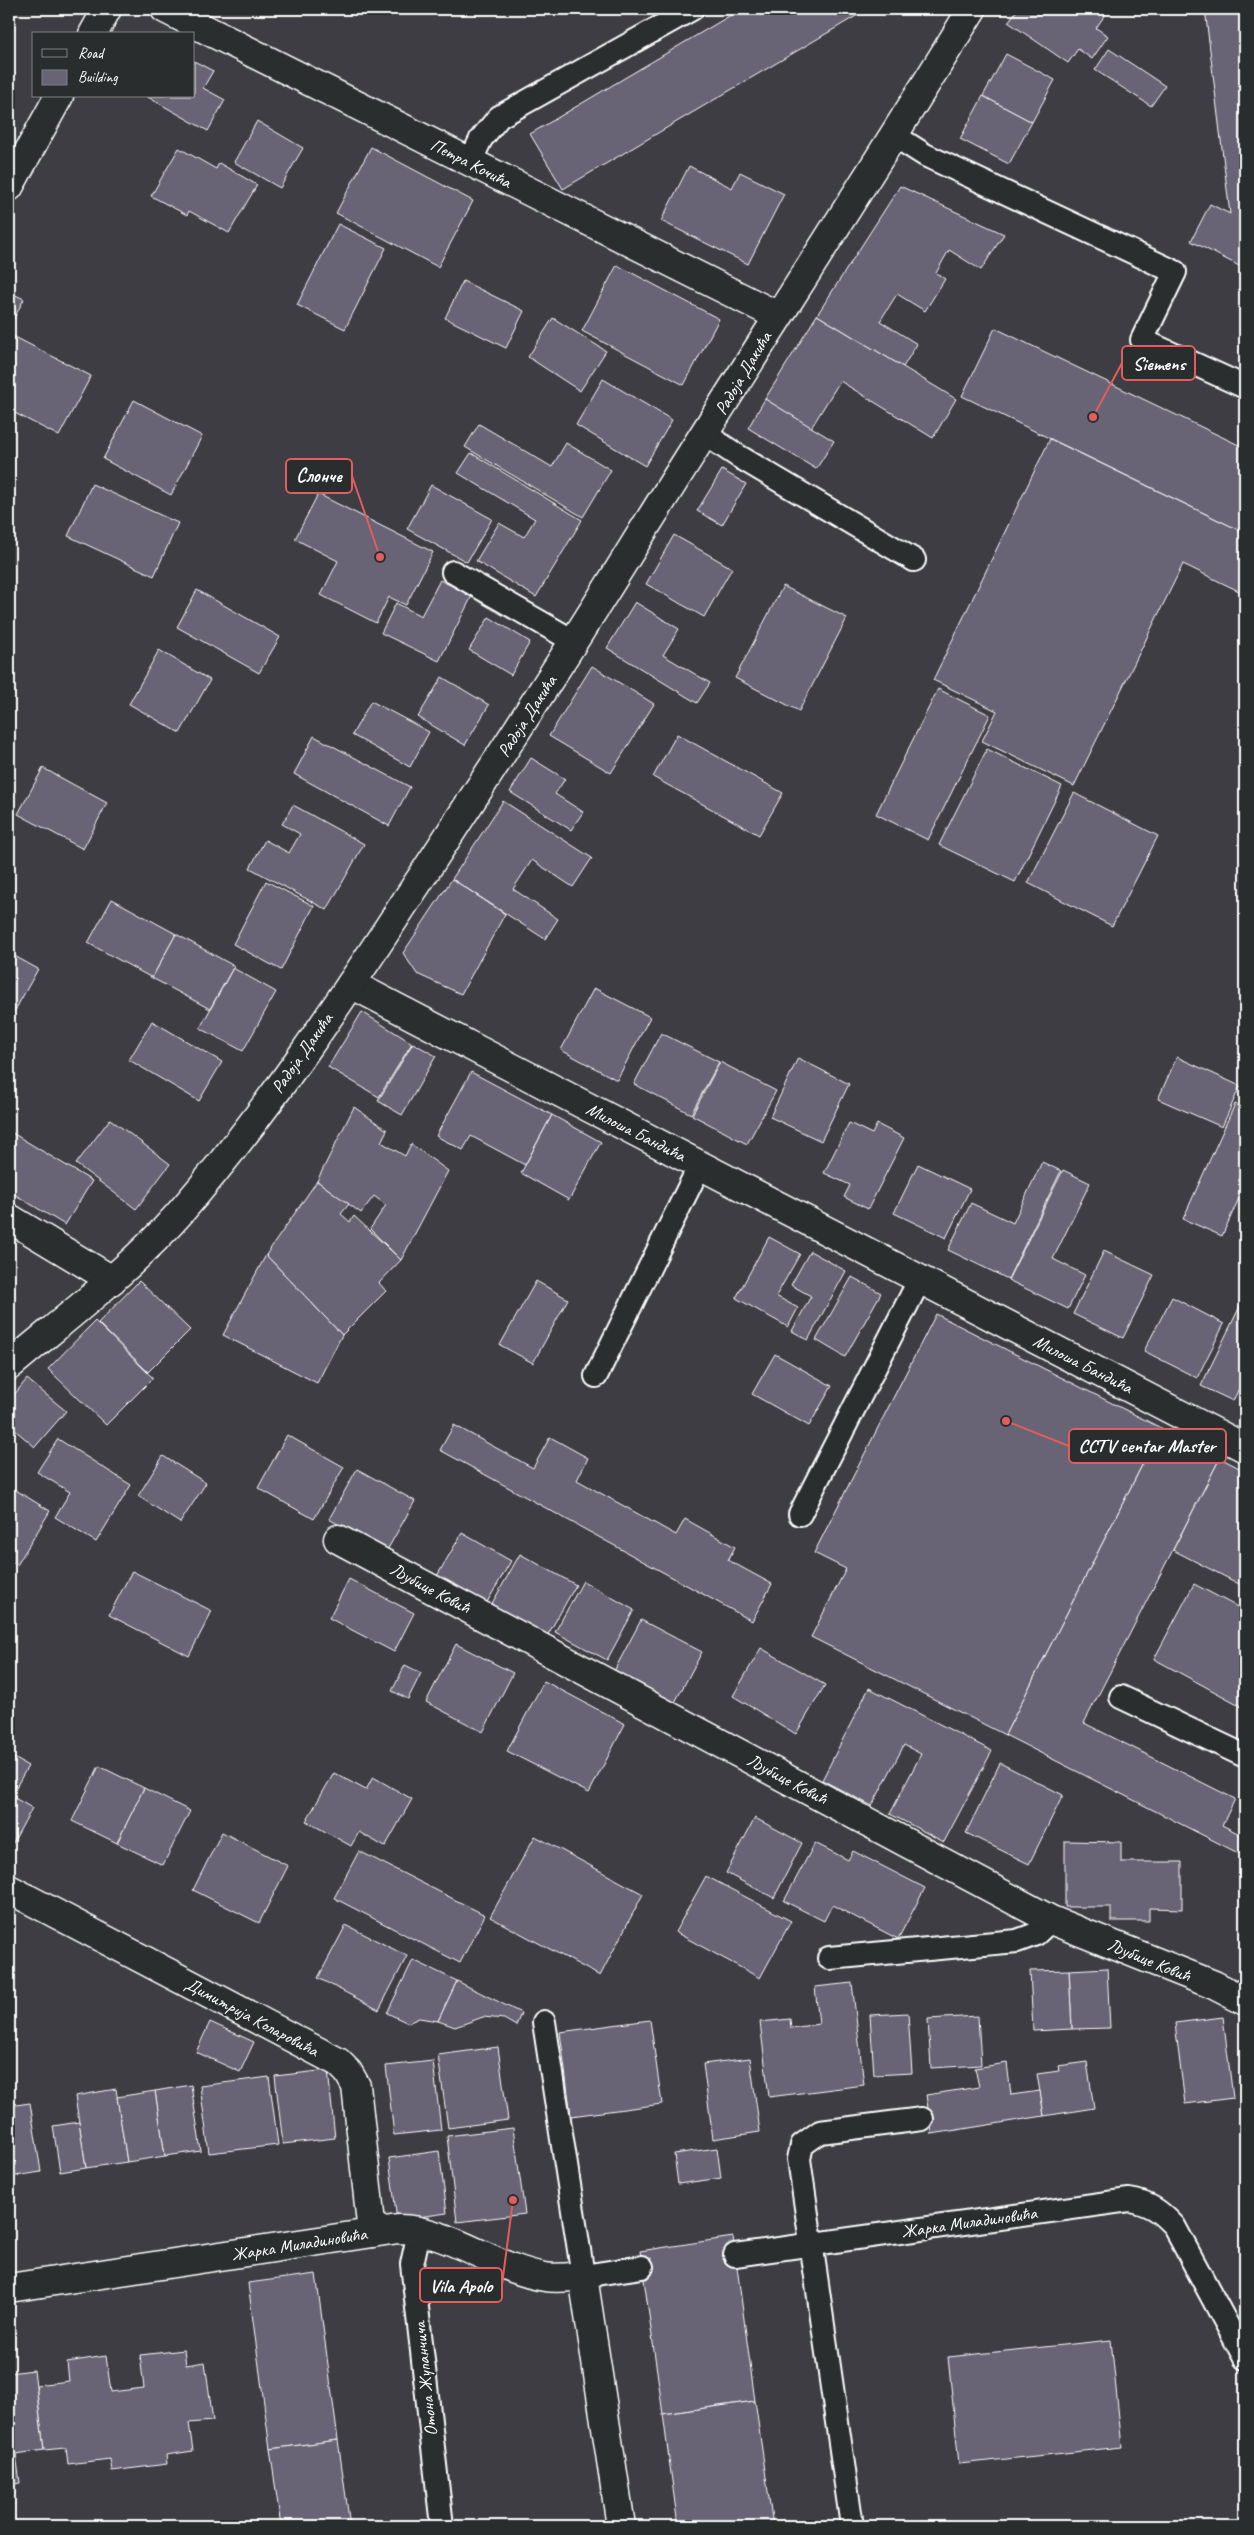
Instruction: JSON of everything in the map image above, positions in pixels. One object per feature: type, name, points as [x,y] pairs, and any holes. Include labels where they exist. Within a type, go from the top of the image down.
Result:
[{"type":"street","points":[[94,32],[107,9]]},
{"type":"street","name":"Петра Кочића","points":[[165,9],[778,316]]},
{"type":"street","name":"Радоја Дакића","points":[[9,1366],[112,1280],[177,1216],[250,1126],[351,984],[575,642],[778,316],[895,136],[972,9]]},
{"type":"street","points":[[9,187],[57,98]]},
{"type":"street","name":"Милоша Бандића","points":[[351,984],[1245,1448]]},
{"type":"street","points":[[9,1218],[112,1280]]},
{"type":"street","name":"Љубице Ковић","points":[[338,1539],[1051,1920],[1214,1986],[1245,2001]]},
{"type":"street","name":"Димитрија Коларовића","points":[[9,1889],[338,2062],[348,2072],[356,2086],[372,2233]]},
{"type":"street","name":"Жарка Миладиновића","points":[[9,2288],[398,2230],[419,2232],[542,2276],[583,2276]]},
{"type":"street","points":[[583,2276],[621,2526]]},
{"type":"lane","points":[[470,162],[481,139],[499,117],[692,9]]},
{"type":"lane","points":[[895,136],[925,154],[1174,272],[1142,340],[1245,387]]},
{"type":"lane","points":[[706,434],[738,456],[914,560]]},
{"type":"lane","points":[[453,572],[575,642]]},
{"type":"lane","points":[[596,1376],[700,1165]]},
{"type":"lane","points":[[800,1514],[920,1279]]},
{"type":"lane","points":[[1121,1696],[1245,1756]]},
{"type":"lane","points":[[829,1958],[1017,1941],[1036,1934],[1051,1920]]},
{"type":"lane","points":[[544,2022],[583,2276]]},
{"type":"lane","points":[[852,2526],[799,2159],[802,2145],[820,2132],[922,2119]]},
{"type":"lane","name":"Жарка Миладиновића","points":[[735,2255],[1129,2200],[1145,2202],[1161,2212],[1174,2226],[1245,2358]]},
{"type":"lane","name":"Отона Жупанчича","points":[[419,2232],[412,2264],[442,2526]]},
{"type":"lane","name":"Жарка Миладиновића","points":[[583,2276],[642,2267]]},
{"type":"building","points":[[741,9],[868,9],[563,189],[530,134]]},
{"type":"building","points":[[1018,9],[1109,9],[1096,28],[1108,36],[1092,59],[1078,49],[1068,63],[1008,22]]},
{"type":"building","points":[[1205,9],[1245,9],[1245,295],[1241,267],[1191,241],[1210,204],[1230,214]]},
{"type":"building","points":[[1109,49],[1165,86],[1151,106],[1095,70]]},
{"type":"building","points":[[1006,54],[1055,80],[1032,122],[983,96]]},
{"type":"building","points":[[195,62],[213,71],[203,88],[225,100],[208,131],[150,98],[195,98]]},
{"type":"building","points":[[983,96],[1032,122],[1009,164],[960,139]]},
{"type":"building","points":[[257,121],[303,148],[280,188],[234,162]]},
{"type":"building","points":[[371,147],[473,201],[438,267],[336,213]]},
{"type":"building","points":[[179,148],[216,169],[219,163],[257,185],[229,233],[189,211],[187,215],[151,196]]},
{"type":"building","points":[[689,166],[732,188],[740,172],[784,194],[748,264],[661,221]]},
{"type":"building","points":[[900,186],[1004,234],[981,270],[949,250],[936,273],[945,279],[925,311],[897,294],[880,321],[917,344],[903,367],[817,315]]},
{"type":"building","points":[[338,224],[386,248],[345,329],[297,305]]},
{"type":"building","points":[[617,265],[719,319],[684,385],[582,331]]},
{"type":"building","points":[[463,281],[524,311],[506,348],[445,318]]},
{"type":"building","points":[[9,292],[24,299],[11,324],[9,323]]},
{"type":"building","points":[[817,315],[956,399],[933,438],[840,381],[811,428],[765,399]]},
{"type":"building","points":[[553,318],[606,351],[580,391],[528,357]]},
{"type":"building","points":[[995,328],[1245,448],[1245,533],[962,396]]},
{"type":"building","points":[[9,334],[91,376],[59,436],[9,410]]},
{"type":"building","points":[[603,379],[672,420],[645,466],[576,425]]},
{"type":"building","points":[[765,399],[834,441],[816,469],[748,428]]},
{"type":"building","points":[[134,400],[202,436],[171,495],[103,459]]},
{"type":"building","points":[[479,424],[552,467],[566,443],[611,470],[583,517],[465,447]]},
{"type":"building","points":[[1050,439],[1245,533],[1245,594],[1183,564],[1074,786],[982,741],[997,711],[933,680]]},
{"type":"building","points":[[471,453],[582,520],[536,597],[476,561],[499,523],[524,537],[535,519],[458,473]]},
{"type":"building","points":[[722,470],[746,484],[722,525],[697,511]]},
{"type":"building","points":[[92,484],[178,523],[154,576],[68,536]]},
{"type":"building","points":[[431,485],[492,519],[467,562],[407,529]]},
{"type":"building","points":[[318,494],[433,552],[406,605],[389,597],[376,623],[321,595],[338,561],[295,539]]},
{"type":"building","points":[[674,535],[732,568],[704,617],[646,584]]},
{"type":"building","points":[[440,580],[472,596],[439,661],[381,633],[396,603],[421,616]]},
{"type":"building","points":[[783,586],[847,618],[799,711],[735,678]]},
{"type":"building","points":[[197,590],[280,637],[259,673],[177,627]]},
{"type":"building","points":[[635,602],[679,629],[663,655],[710,683],[697,703],[607,648]]},
{"type":"building","points":[[489,617],[530,642],[511,675],[469,650]]},
{"type":"building","points":[[159,650],[210,680],[180,733],[129,704]]},
{"type":"building","points":[[592,666],[654,704],[611,773],[549,736]]},
{"type":"building","points":[[442,677],[489,705],[465,745],[418,717]]},
{"type":"building","points":[[938,689],[990,715],[928,840],[876,814]]},
{"type":"building","points":[[371,701],[429,732],[410,767],[352,735]]},
{"type":"building","points":[[677,734],[783,793],[759,835],[653,777]]},
{"type":"building","points":[[314,736],[410,787],[389,826],[294,774]]},
{"type":"building","points":[[987,749],[1062,786],[1015,882],[939,845]]},
{"type":"building","points":[[531,758],[565,779],[555,794],[583,812],[571,830],[510,792]]},
{"type":"building","points":[[43,768],[107,803],[83,849],[18,814]]},
{"type":"building","points":[[1074,793],[1158,836],[1112,926],[1028,883]]},
{"type":"building","points":[[503,801],[592,858],[573,887],[532,860],[513,889],[558,919],[545,939],[452,879]]},
{"type":"building","points":[[293,805],[364,844],[327,910],[250,868],[265,840],[289,853],[300,834],[282,824]]},
{"type":"building","points":[[452,879],[505,914],[461,994],[417,974],[403,953]]},
{"type":"building","points":[[266,881],[314,906],[281,970],[233,944]]},
{"type":"building","points":[[112,899],[176,934],[152,978],[88,943]]},
{"type":"building","points":[[176,934],[234,966],[210,1009],[152,978]]},
{"type":"building","points":[[9,953],[38,969],[9,1021]]},
{"type":"building","points":[[233,968],[276,992],[243,1051],[200,1028]]},
{"type":"building","points":[[594,988],[650,1017],[617,1080],[561,1050]]},
{"type":"building","points":[[362,1012],[412,1043],[379,1097],[328,1067]]},
{"type":"building","points":[[152,1021],[222,1062],[199,1101],[129,1060]]},
{"type":"building","points":[[661,1033],[719,1062],[691,1114],[634,1084]]},
{"type":"building","points":[[413,1043],[436,1056],[402,1115],[378,1101]]},
{"type":"building","points":[[1177,1057],[1240,1086],[1222,1127],[1158,1099]]},
{"type":"building","points":[[798,1058],[849,1084],[821,1141],[770,1117]]},
{"type":"building","points":[[720,1062],[776,1091],[747,1144],[692,1115]]},
{"type":"building","points":[[471,1072],[552,1115],[525,1165],[471,1136],[463,1150],[436,1136]]},
{"type":"building","points":[[1235,1104],[1245,1109],[1245,1185],[1222,1236],[1183,1219]]},
{"type":"building","points":[[354,1107],[387,1130],[381,1142],[405,1156],[411,1144],[448,1171],[401,1260],[370,1229],[386,1205],[374,1196],[361,1213],[317,1181]]},
{"type":"building","points":[[552,1115],[601,1142],[569,1200],[521,1173]]},
{"type":"building","points":[[110,1119],[170,1164],[136,1209],[76,1164]]},
{"type":"building","points":[[849,1123],[872,1134],[877,1124],[904,1138],[868,1209],[844,1197],[850,1185],[824,1173]]},
{"type":"building","points":[[9,1131],[92,1181],[65,1225],[9,1191]]},
{"type":"building","points":[[1042,1162],[1061,1171],[1008,1279],[948,1250],[971,1203],[1013,1223]]},
{"type":"building","points":[[918,1164],[970,1189],[946,1238],[894,1213]]},
{"type":"building","points":[[1063,1170],[1090,1183],[1053,1259],[1085,1275],[1068,1309],[1008,1280]]},
{"type":"building","points":[[317,1181],[349,1204],[341,1214],[350,1222],[354,1216],[401,1260],[379,1283],[386,1291],[342,1335],[266,1255]]},
{"type":"building","points":[[769,1237],[800,1254],[776,1296],[798,1308],[788,1327],[736,1298]]},
{"type":"building","points":[[810,1251],[846,1271],[808,1340],[792,1331],[811,1296],[791,1285]]},
{"type":"building","points":[[1104,1251],[1154,1275],[1123,1338],[1073,1314]]},
{"type":"building","points":[[266,1255],[342,1335],[317,1383],[223,1335]]},
{"type":"building","points":[[852,1277],[881,1293],[845,1357],[816,1340]]},
{"type":"building","points":[[139,1281],[190,1330],[148,1372],[98,1323]]},
{"type":"building","points":[[536,1281],[568,1299],[533,1363],[500,1345]]},
{"type":"building","points":[[1245,1296],[1245,1376],[1233,1401],[1201,1386]]},
{"type":"building","points":[[1172,1297],[1224,1324],[1197,1378],[1144,1351]]},
{"type":"building","points":[[936,1314],[1161,1428],[1005,1735],[811,1637],[846,1569],[814,1553]]},
{"type":"building","points":[[95,1321],[153,1378],[106,1425],[48,1369]]},
{"type":"building","points":[[775,1354],[832,1386],[809,1426],[752,1394]]},
{"type":"building","points":[[27,1379],[66,1411],[35,1447],[9,1425],[9,1401]]},
{"type":"building","points":[[454,1425],[533,1468],[550,1437],[588,1458],[577,1480],[676,1535],[685,1519],[735,1547],[728,1560],[772,1584],[752,1621],[440,1450]]},
{"type":"building","points":[[1161,1428],[1220,1458],[1084,1723],[1235,1799],[1222,1825],[1245,1837],[1245,1848],[1242,1855],[1005,1735]]},
{"type":"building","points":[[287,1435],[344,1467],[314,1519],[258,1488]]},
{"type":"building","points":[[58,1439],[131,1485],[96,1542],[55,1517],[70,1492],[37,1472]]},
{"type":"building","points":[[163,1456],[206,1483],[180,1523],[138,1496]]},
{"type":"building","points":[[1220,1458],[1245,1471],[1245,1587],[1173,1550]]},
{"type":"building","points":[[357,1469],[415,1501],[386,1552],[329,1519]]},
{"type":"building","points":[[9,1486],[50,1511],[17,1565],[9,1560]]},
{"type":"building","points":[[462,1533],[511,1561],[483,1609],[434,1581]]},
{"type":"building","points":[[520,1554],[576,1585],[546,1638],[490,1607]]},
{"type":"building","points":[[132,1571],[212,1611],[189,1656],[109,1615]]},
{"type":"building","points":[[349,1579],[414,1613],[394,1652],[329,1618]]},
{"type":"building","points":[[583,1581],[634,1610],[607,1660],[555,1632]]},
{"type":"building","points":[[1194,1584],[1245,1611],[1245,1708],[1154,1659]]},
{"type":"building","points":[[641,1620],[702,1652],[673,1706],[613,1673]]},
{"type":"building","points":[[456,1644],[513,1673],[483,1732],[426,1702]]},
{"type":"building","points":[[761,1648],[825,1685],[796,1734],[733,1696]]},
{"type":"building","points":[[405,1665],[421,1673],[408,1699],[392,1691]]},
{"type":"building","points":[[544,1681],[625,1724],[589,1793],[507,1751]]},
{"type":"building","points":[[869,1688],[992,1751],[944,1842],[890,1814],[921,1754],[904,1745],[872,1806],[822,1780]]},
{"type":"building","points":[[9,1755],[28,1766],[11,1796],[32,1808],[9,1850]]},
{"type":"building","points":[[1000,1763],[1063,1795],[1029,1864],[966,1833]]},
{"type":"building","points":[[99,1766],[144,1788],[117,1843],[72,1821]]},
{"type":"building","points":[[334,1773],[366,1790],[373,1777],[412,1799],[385,1847],[359,1832],[351,1846],[306,1821]]},
{"type":"building","points":[[144,1788],[190,1811],[163,1865],[117,1843]]},
{"type":"building","points":[[755,1818],[802,1843],[774,1898],[726,1873]]},
{"type":"building","points":[[222,1832],[288,1866],[259,1923],[193,1890]]},
{"type":"building","points":[[535,1836],[643,1894],[600,1976],[490,1917]]},
{"type":"building","points":[[1065,1841],[1121,1842],[1121,1862],[1182,1862],[1182,1909],[1149,1908],[1149,1921],[1111,1921],[1111,1907],[1065,1907]]},
{"type":"building","points":[[815,1843],[848,1860],[853,1851],[925,1888],[898,1939],[832,1905],[824,1921],[784,1901]]},
{"type":"building","points":[[359,1851],[485,1915],[460,1963],[334,1898]]},
{"type":"building","points":[[706,1876],[791,1921],[760,1978],[675,1932]]},
{"type":"building","points":[[346,1925],[407,1956],[379,2010],[318,1978]]},
{"type":"building","points":[[413,1960],[457,1981],[438,2021],[419,2018],[408,2023],[387,2013]]},
{"type":"building","points":[[1107,1968],[1110,2028],[1072,2029],[1069,1970]]},
{"type":"building","points":[[1069,1970],[1072,2029],[1033,2031],[1030,1971]]},
{"type":"building","points":[[457,1981],[521,2013],[516,2026],[504,2019],[483,2017],[455,2027],[438,2021]]},
{"type":"building","points":[[852,1983],[864,2085],[769,2097],[760,2022],[790,2019],[791,2028],[819,2024],[815,1987]]},
{"type":"building","points":[[908,2013],[912,2073],[874,2075],[870,2015]]},
{"type":"building","points":[[978,2016],[981,2065],[931,2068],[928,2019]]},
{"type":"building","points":[[1223,2017],[1233,2098],[1185,2104],[1175,2023]]},
{"type":"building","points":[[650,2020],[662,2104],[571,2116],[560,2032]]},
{"type":"building","points":[[210,2022],[254,2042],[240,2072],[196,2052]]},
{"type":"building","points":[[498,2047],[508,2120],[448,2128],[438,2055]]},
{"type":"building","points":[[750,2058],[760,2132],[713,2139],[703,2064]]},
{"type":"building","points":[[433,2061],[441,2130],[394,2135],[386,2066]]},
{"type":"building","points":[[1087,2062],[1094,2108],[1044,2116],[1037,2074],[1059,2071],[1058,2066]]},
{"type":"building","points":[[1007,2063],[1011,2095],[1040,2091],[1044,2116],[932,2134],[926,2095],[979,2087],[975,2068]]},
{"type":"building","points":[[328,2070],[335,2138],[283,2144],[275,2076]]},
{"type":"building","points":[[269,2077],[278,2145],[209,2153],[200,2086]]},
{"type":"building","points":[[191,2085],[201,2151],[165,2156],[155,2091]]},
{"type":"building","points":[[116,2089],[127,2162],[86,2168],[75,2096]]},
{"type":"building","points":[[155,2091],[165,2156],[127,2162],[117,2097]]},
{"type":"building","points":[[30,2103],[41,2172],[9,2177],[9,2106]]},
{"type":"building","points":[[79,2122],[86,2168],[60,2172],[53,2126]]},
{"type":"building","points":[[513,2128],[525,2214],[457,2222],[447,2136]]},
{"type":"building","points":[[717,2148],[721,2178],[678,2184],[674,2154]]},
{"type":"building","points":[[439,2151],[447,2213],[397,2220],[389,2158]]},
{"type":"building","points":[[733,2237],[755,2401],[663,2414],[640,2251]]},
{"type":"building","points":[[316,2274],[338,2440],[270,2449],[248,2283]]},
{"type":"building","points":[[1111,2340],[1122,2447],[959,2464],[948,2357]]},
{"type":"building","points":[[184,2350],[186,2365],[205,2362],[213,2421],[189,2423],[193,2451],[166,2455],[167,2464],[112,2471],[110,2459],[68,2464],[66,2448],[44,2450],[36,2385],[69,2381],[67,2362],[106,2356],[111,2392],[144,2388],[140,2355]]},
{"type":"building","points":[[34,2370],[44,2450],[16,2454],[20,2483],[9,2485],[9,2373]]},
{"type":"building","points":[[755,2401],[773,2526],[678,2526],[663,2414]]},
{"type":"building","points":[[338,2440],[350,2526],[281,2526],[270,2449]]},
{"type":"place","name":"Siemens","points":[[1093,417]]},
{"type":"place","name":"Слонче","points":[[380,557]]},
{"type":"place","name":"CCTV centar Master","points":[[1006,1421]]},
{"type":"place","name":"Vila Apolo","points":[[513,2200]]}]
